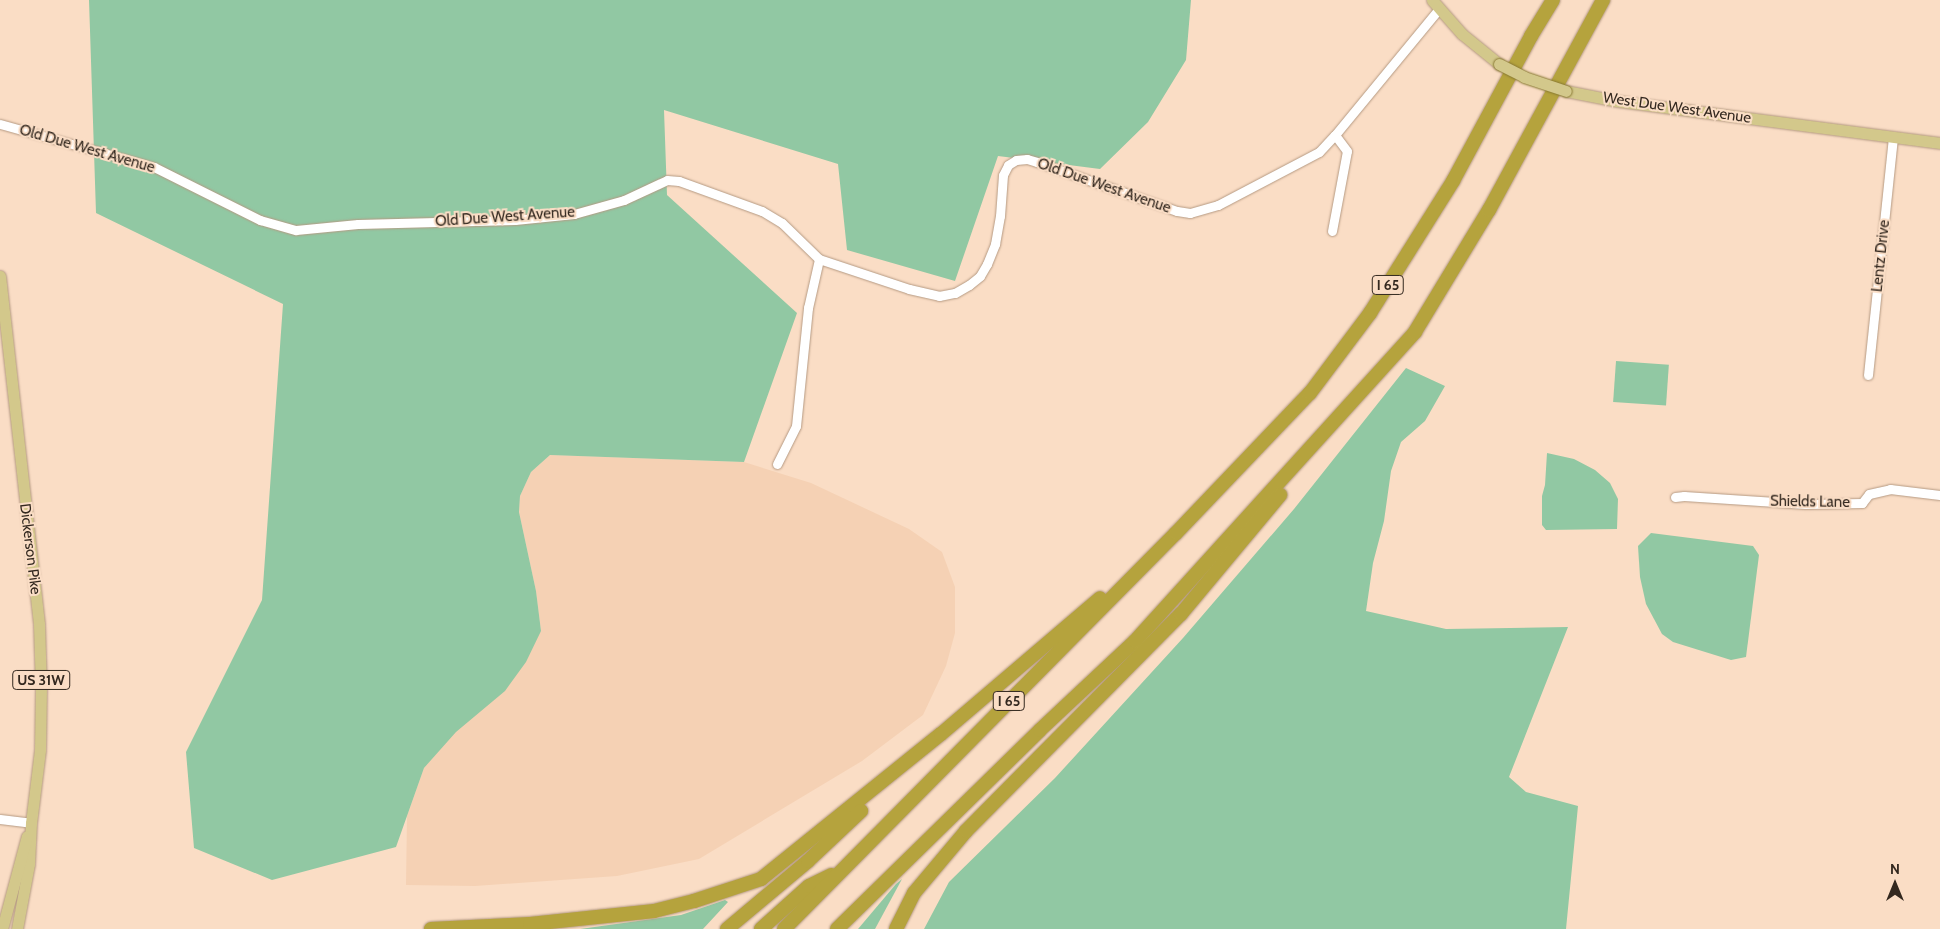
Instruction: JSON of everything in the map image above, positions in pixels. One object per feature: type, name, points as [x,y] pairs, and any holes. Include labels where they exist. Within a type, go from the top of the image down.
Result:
[{"type":"highway","name":"I 65","points":[[784,929],[1176,533],[1310,393],[1370,314],[1453,181],[1531,36],[1553,0]]},
{"type":"highway","points":[[896,929],[914,893],[966,831],[1181,614],[1414,332],[1489,210],[1603,0]]},
{"type":"highway","points":[[837,929],[1040,730],[1135,641],[1364,391]]},
{"type":"highway","points":[[431,929],[530,924],[654,911],[694,901],[761,879],[941,734],[1176,533]]},
{"type":"highway","points":[[727,929],[808,860],[941,734]]},
{"type":"highway","points":[[760,929],[809,886],[842,870]]},
{"type":"highway","points":[[501,929],[530,924]]},
{"type":"main road","name":"West Due West Avenue","points":[[1436,4],[1462,34],[1499,64],[1524,77],[1566,91],[1617,101],[1940,143]]},
{"type":"main road","name":"Dickerson Pike","points":[[0,276],[4,339],[39,624],[40,750],[29,864],[17,929]]},
{"type":"main road","name":"Dickerson Pike","points":[[2,929],[18,862],[32,823]]},
{"type":"street","name":"Old Due West Avenue","points":[[0,124],[154,167],[260,220],[296,230],[358,224],[515,220],[574,214],[624,200],[667,180],[679,181],[762,211],[782,223],[818,259],[909,289],[939,296],[955,293],[980,276],[987,264],[995,244],[1004,175],[1008,165],[1016,160],[1027,159],[1037,162],[1177,211],[1190,213],[1218,205],[1308,159],[1335,135],[1436,4]]},
{"type":"street","points":[[1332,231],[1346,151],[1335,135]]},
{"type":"street","name":"Lentz Drive","points":[[1868,375],[1893,137]]},
{"type":"street","points":[[777,464],[796,426],[808,308],[818,259]]},
{"type":"street","name":"Shields Lane","points":[[1675,497],[1806,504],[1862,504],[1869,494],[1890,489],[1940,495]]},
{"type":"street","points":[[0,819],[32,823]]},
{"type":"shaded area","points":[[550,455],[744,462],[811,483],[909,529],[942,552],[955,587],[955,633],[946,666],[923,715],[862,761],[699,859],[617,876],[475,886],[406,885],[407,816],[424,768],[541,631],[536,591],[519,512],[520,496],[531,472]]},
{"type":"green space","points":[[89,0],[1191,0],[1186,60],[1148,122],[1100,169],[998,156],[955,281],[847,250],[838,164],[664,110],[667,195],[797,313],[744,462],[550,455],[531,472],[520,496],[519,512],[536,591],[541,631],[526,662],[505,691],[456,732],[424,768],[396,847],[272,880],[194,848],[186,752],[262,600],[283,304],[96,213]]},
{"type":"green space","points":[[1616,361],[1669,365],[1666,406],[1613,402]]},
{"type":"green space","points":[[1406,368],[1445,386],[1425,421],[1401,442],[1391,471],[1384,521],[1373,563],[1366,611],[1446,629],[1568,627],[1509,777],[1526,792],[1578,806],[1566,929],[924,929],[949,882],[1055,778],[1183,638],[1294,509]]},
{"type":"green space","points":[[1547,453],[1574,459],[1595,470],[1610,483],[1618,499],[1617,529],[1546,530],[1542,525],[1542,496],[1545,485]]},
{"type":"green space","points":[[1651,533],[1753,546],[1759,555],[1746,657],[1731,660],[1673,642],[1662,634],[1646,604],[1640,577],[1638,546]]},
{"type":"green space","points":[[902,879],[875,929],[858,929],[896,884]]},
{"type":"green space","points":[[725,900],[728,902],[703,929],[580,929],[681,915]]}]
